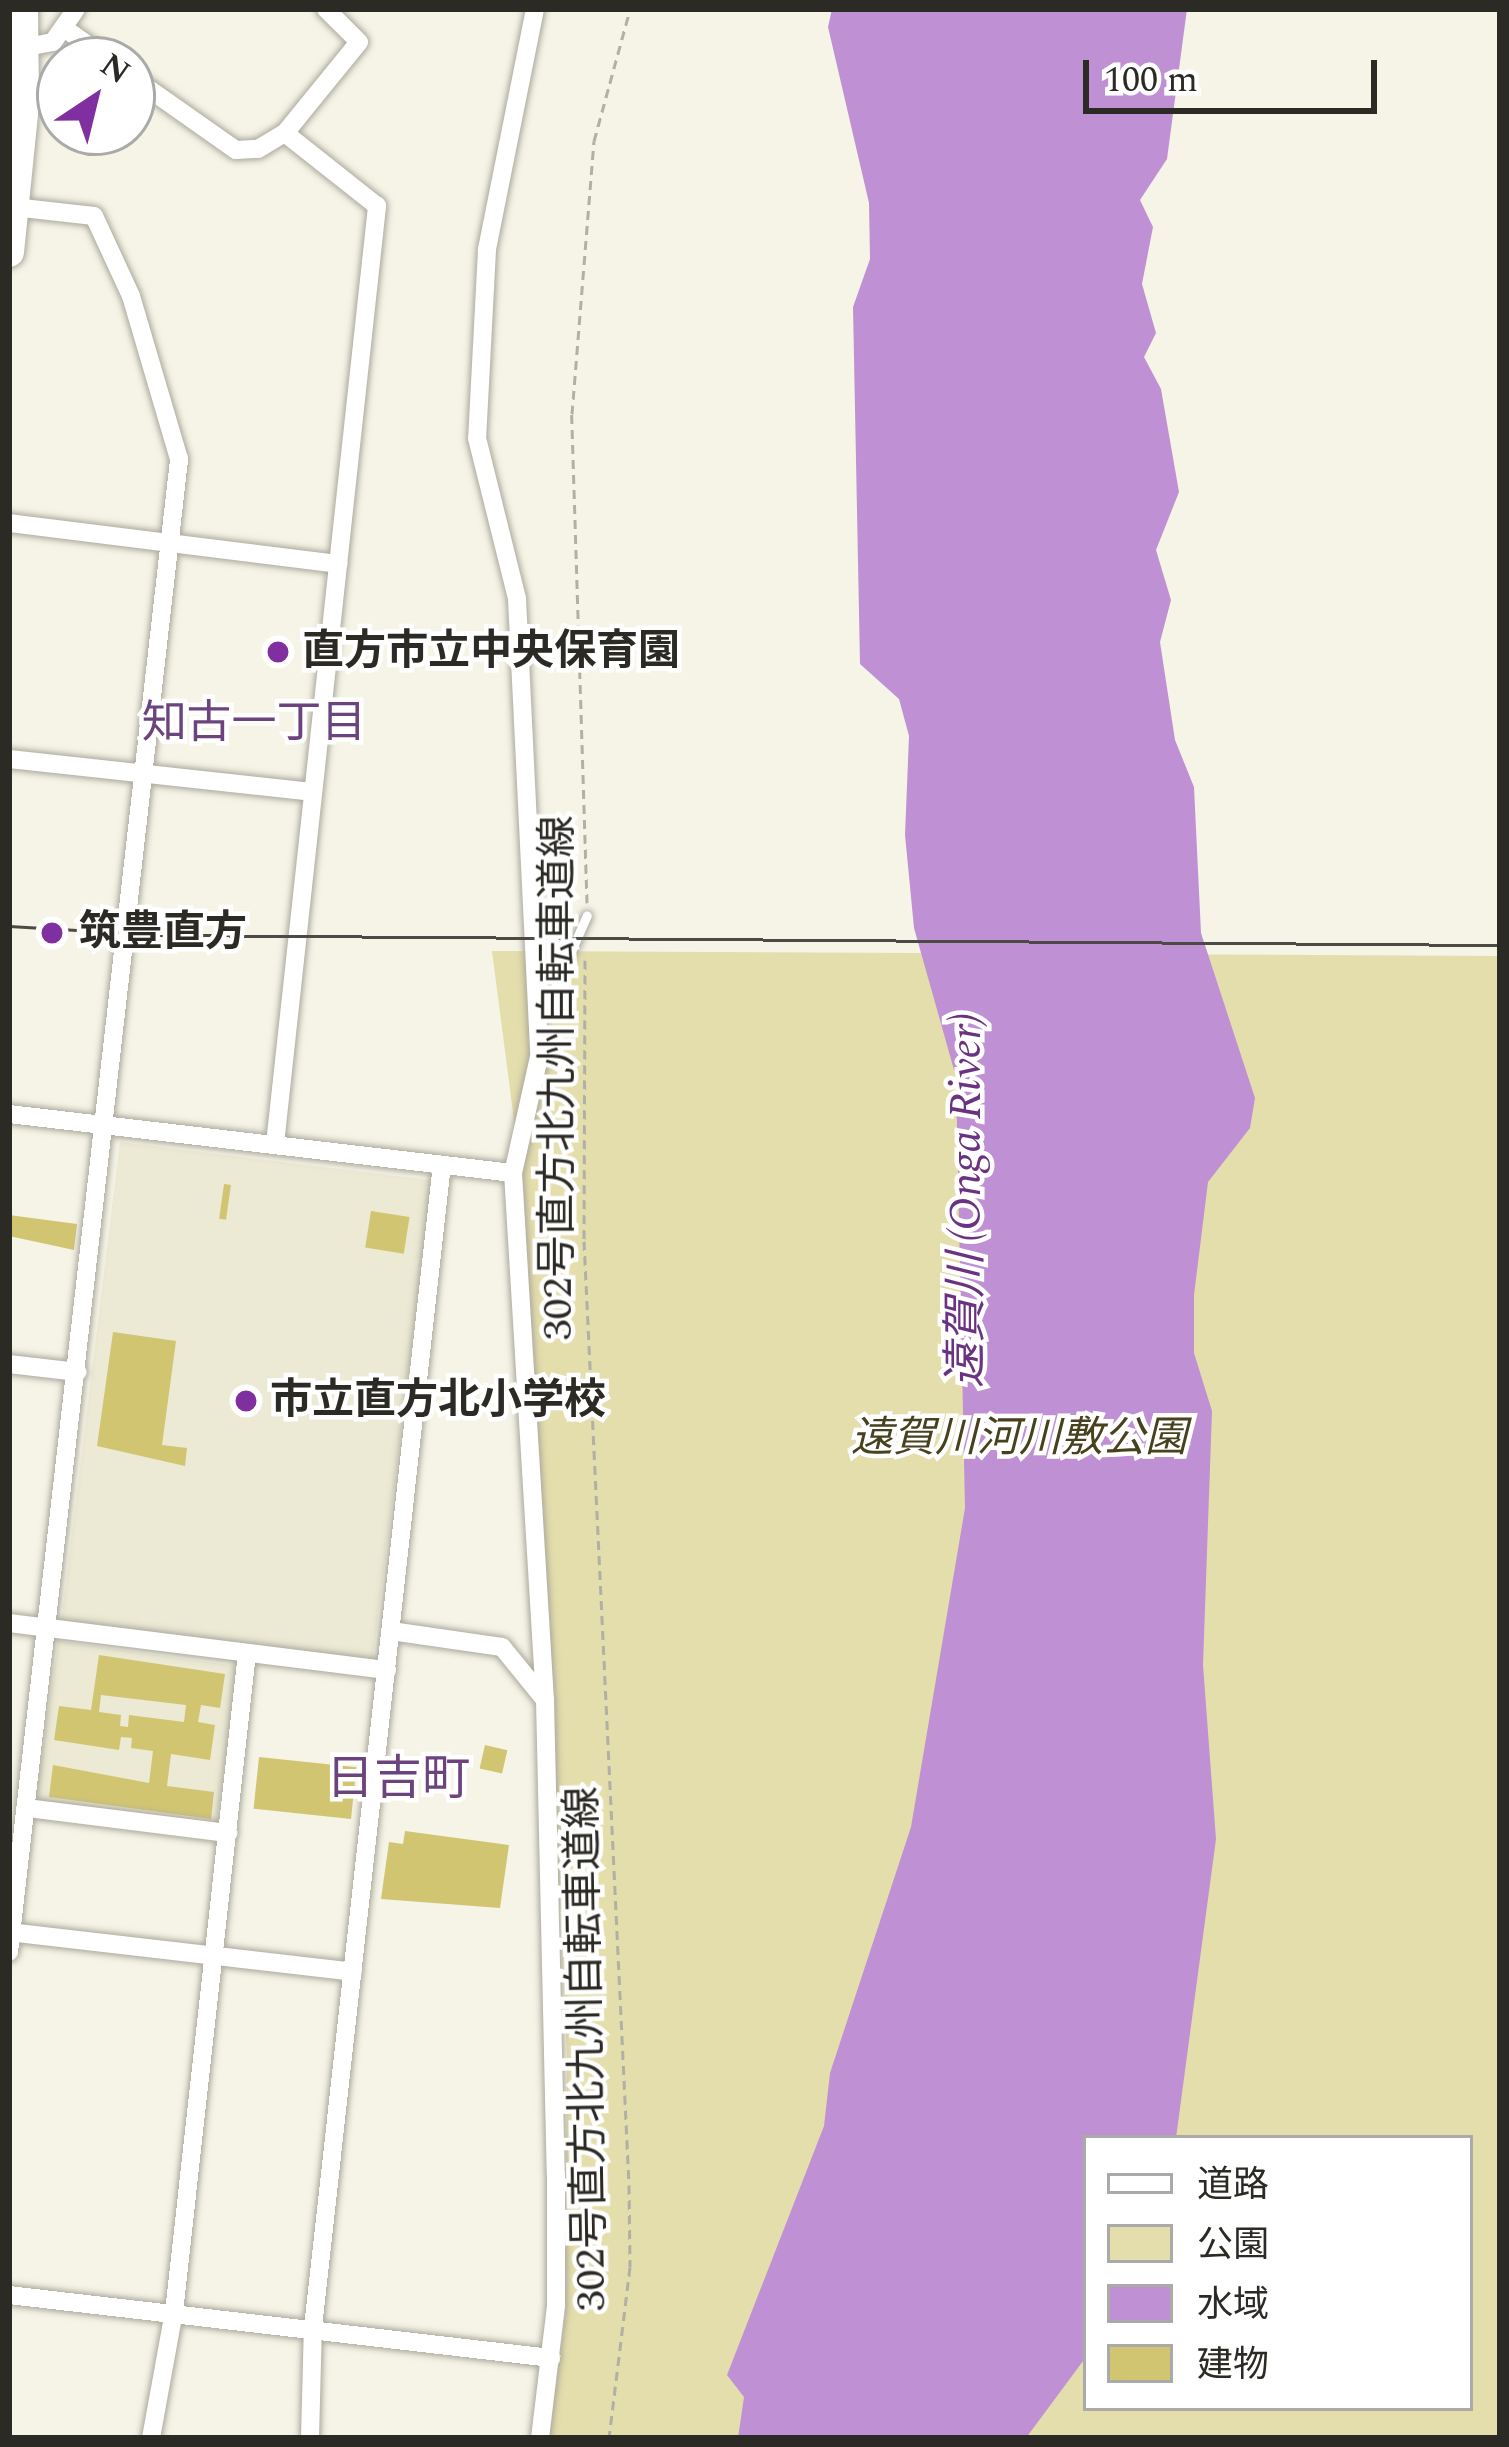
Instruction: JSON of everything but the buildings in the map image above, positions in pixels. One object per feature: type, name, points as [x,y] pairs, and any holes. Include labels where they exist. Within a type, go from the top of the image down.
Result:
[{"type":"main road","points":[[9,252],[16,104],[26,47],[22,9]]},
{"type":"street","points":[[26,47],[53,42],[76,9]]},
{"type":"street","points":[[156,94],[236,150],[258,149],[285,133],[359,42],[326,9]]},
{"type":"street","points":[[535,9],[487,250],[477,438],[517,599],[539,1057],[513,1173],[544,1700],[556,2175],[551,2358],[541,2438]]},
{"type":"street","points":[[64,28],[75,36]]},
{"type":"street","points":[[275,1144],[377,206],[285,133]]},
{"type":"street","points":[[14,207],[94,216],[106,233],[178,459],[108,1124],[10,1939],[353,1972]]},
{"type":"street","points":[[9,523],[338,564]]},
{"type":"street","points":[[9,759],[312,792]]},
{"type":"street","points":[[9,1114],[513,1173]]},
{"type":"street","points":[[310,2438],[313,2327],[442,1165]]},
{"type":"street","points":[[9,1364],[78,1372]]},
{"type":"street","points":[[9,1623],[387,1670]]},
{"type":"street","points":[[391,1631],[502,1646],[544,1700]]},
{"type":"street","points":[[151,2438],[174,2312],[247,1653]]},
{"type":"street","points":[[27,1808],[228,1833]]},
{"type":"street","points":[[9,2294],[551,2358]]},
{"type":"lane","points":[[538,1028],[587,915]]},
{"type":"path","name":"302号直方北九州自転車道線","points":[[587,915],[572,414],[594,140],[630,9]]},
{"type":"path","name":"302号直方北九州自転車道線","points":[[585,956],[584,1241],[629,2185],[630,2266],[609,2438]]},
{"type":"shaded area","name":"市立直方北小学校","points":[[120,1142],[432,1180],[373,1660],[61,1621]]},
{"type":"shaded area","points":[[58,1641],[238,1666],[216,1826],[36,1800]]},
{"type":"green space","name":"遠賀川河川敷公園","points":[[492,951],[1500,956],[1500,2438],[549,2438],[565,2315],[567,2055],[524,1197]]},
{"type":"water","name":"遠賀川 (Onga River)","points":[[832,9],[1187,9],[1167,159],[1140,200],[1153,227],[1142,284],[1156,333],[1144,357],[1161,389],[1179,492],[1156,550],[1171,600],[1160,642],[1175,740],[1194,787],[1201,933],[1255,1098],[1250,1128],[1208,1182],[1194,1295],[1194,1353],[1212,1411],[1203,1665],[1216,1839],[1176,2135],[1083,2135],[1083,2361],[1026,2438],[738,2438],[744,2397],[727,2375],[824,2126],[830,2073],[911,1827],[965,1508],[956,1077],[914,928],[905,835],[909,736],[899,699],[860,664],[853,307],[870,259],[869,203],[828,27]]},
{"type":"tram line","points":[[9,926],[161,935],[1500,945]]},
{"type":"place","name":"直方市立中央保育園","points":[[278,652]]},
{"type":"place","name":"筑豊直方","points":[[52,933]]},
{"type":"place","name":"市立直方北小学校","points":[[246,1401]]},
{"type":"district","name":"知古一丁目","points":[[254,724]]},
{"type":"district","name":"日吉町","points":[[398,1780]]}]
